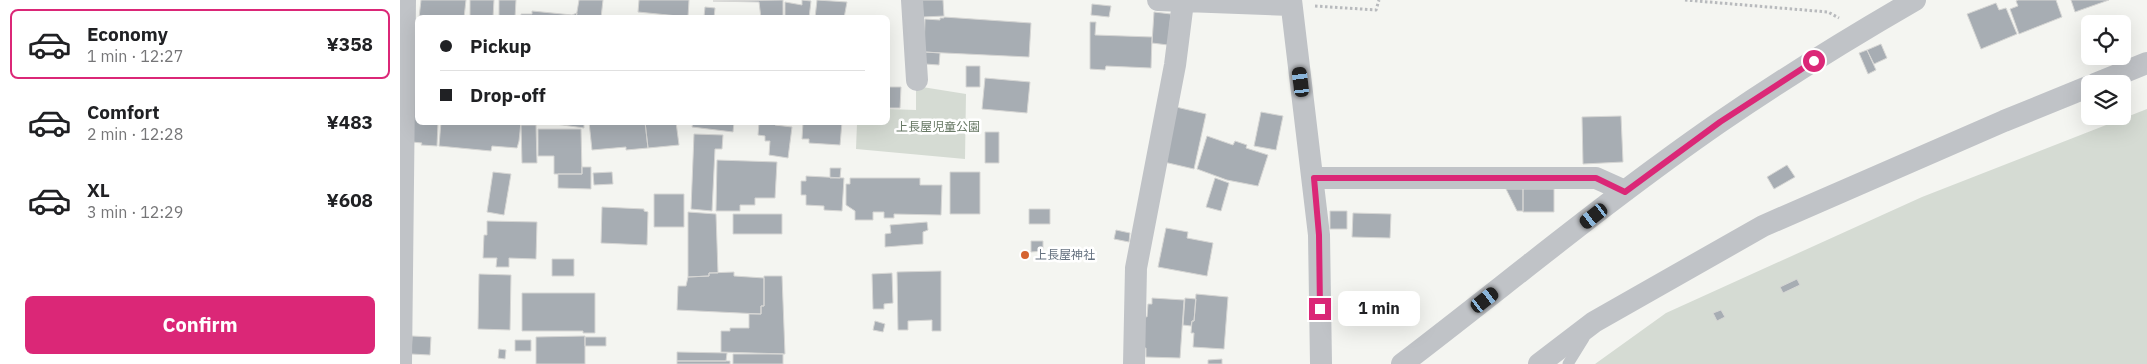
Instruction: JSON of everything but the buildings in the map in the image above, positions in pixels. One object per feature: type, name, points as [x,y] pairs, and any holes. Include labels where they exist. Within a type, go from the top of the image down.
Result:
[{"type":"street","points":[[401,364],[405,0]]},
{"type":"street","points":[[912,0],[917,80]]},
{"type":"street","points":[[1158,0],[1183,2],[1291,2],[1314,178],[1319,235],[1322,364]]},
{"type":"street","points":[[1402,364],[1625,192],[1720,122],[1861,31],[1915,0]]},
{"type":"street","points":[[1134,364],[1136,268],[1175,65],[1183,2]]},
{"type":"street","points":[[2117,75],[2147,63]]},
{"type":"street","points":[[1539,364],[1594,322],[1763,226],[2004,121],[2081,90]]},
{"type":"street","points":[[1314,178],[1596,178],[1625,192]]},
{"type":"lane","points":[[1568,364],[1594,322]]},
{"type":"path","points":[[1291,2],[1376,10],[1379,0]]},
{"type":"path","points":[[1685,0],[1828,12],[1861,31]]},
{"type":"green space","name":"上長屋児童公園","points":[[916,86],[966,94],[965,159],[856,149],[857,125],[890,125],[890,109],[916,110]]},
{"type":"green space","points":[[2147,109],[2147,364],[1595,364],[1666,313],[1922,197],[2106,125],[2131,125],[2131,115]]},
{"type":"place","name":"上長屋神社","points":[[1025,255]]},
{"type":"route","points":[[1320,309],[1319,235],[1314,178],[1596,178],[1625,192],[1720,122],[1814,61]]}]
